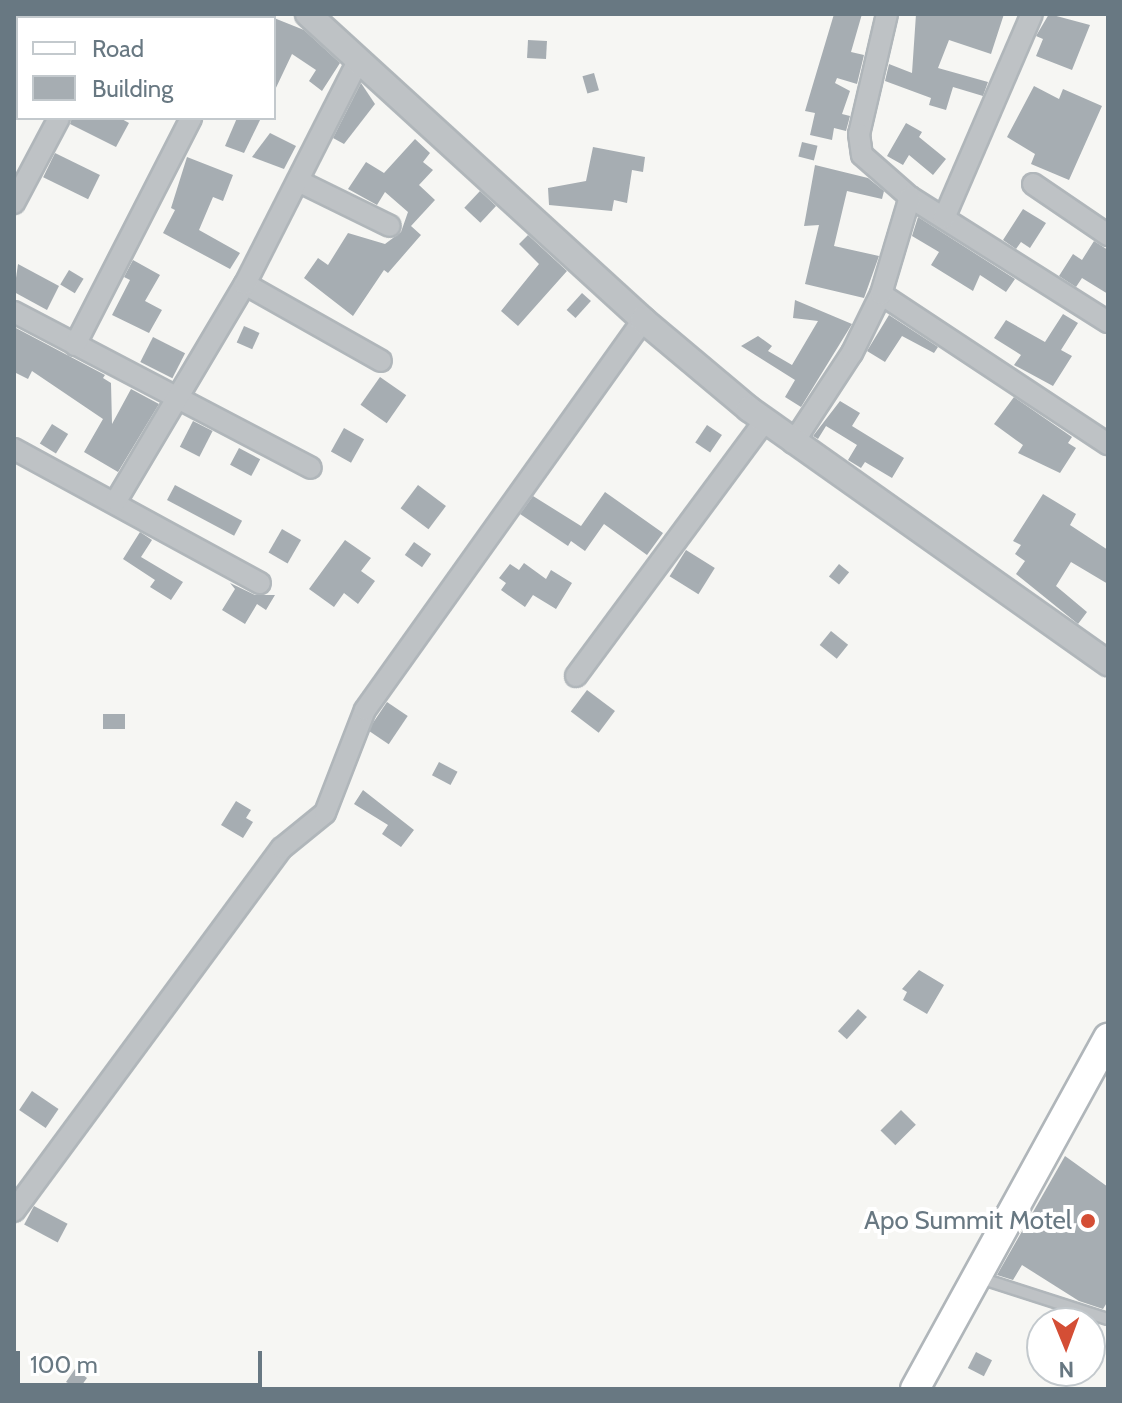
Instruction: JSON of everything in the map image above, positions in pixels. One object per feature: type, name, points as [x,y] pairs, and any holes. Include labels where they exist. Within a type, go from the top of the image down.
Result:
[{"type":"main road","points":[[915,1389],[1108,1038]]},
{"type":"street","points":[[308,14],[643,320],[765,421],[1108,663]]},
{"type":"street","points":[[887,14],[858,145],[862,155],[910,197],[1108,322]]},
{"type":"street","points":[[944,218],[1032,14]]},
{"type":"street","points":[[116,501],[245,284],[359,59]]},
{"type":"street","points":[[14,203],[58,120]]},
{"type":"street","points":[[75,345],[190,120]]},
{"type":"street","points":[[298,181],[390,226]]},
{"type":"street","points":[[1033,184],[1108,235]]},
{"type":"street","points":[[793,443],[852,353],[881,294],[910,197]]},
{"type":"street","points":[[245,284],[381,361]]},
{"type":"street","points":[[881,294],[1108,444]]},
{"type":"street","points":[[14,312],[311,468]]},
{"type":"street","points":[[14,1211],[282,848],[325,813],[365,710],[643,320]]},
{"type":"street","points":[[576,676],[765,421]]},
{"type":"street","points":[[14,449],[116,501],[260,583]]},
{"type":"lane","points":[[978,1277],[1108,1319]]},
{"type":"building","points":[[834,14],[862,14],[851,52],[864,55],[857,84],[837,78],[835,83],[850,91],[842,114],[850,116],[846,131],[834,128],[832,140],[810,135],[815,113],[805,111]]},
{"type":"building","points":[[916,14],[1004,14],[991,54],[949,40],[938,68],[988,82],[983,96],[953,87],[946,110],[929,105],[931,98],[885,81],[889,64],[912,73]]},
{"type":"building","points":[[1049,14],[1090,25],[1072,70],[1036,56],[1043,39],[1036,36]]},
{"type":"building","points":[[276,19],[304,30],[340,63],[322,91],[309,81],[316,70],[292,54],[276,88]]},
{"type":"building","points":[[528,40],[547,41],[546,59],[527,58]]},
{"type":"building","points":[[594,73],[599,90],[587,94],[582,76]]},
{"type":"building","points":[[361,83],[375,104],[344,144],[333,138]]},
{"type":"building","points":[[1034,86],[1059,99],[1063,89],[1102,106],[1069,180],[1031,164],[1035,154],[1007,137]]},
{"type":"building","points":[[71,120],[124,120],[129,123],[116,147],[70,124]]},
{"type":"building","points":[[236,120],[260,120],[244,153],[225,146]]},
{"type":"building","points":[[906,123],[922,132],[919,137],[946,159],[933,175],[909,155],[903,165],[887,156]]},
{"type":"building","points":[[270,133],[296,146],[284,169],[252,157]]},
{"type":"building","points":[[415,139],[430,153],[423,162],[433,170],[419,185],[435,200],[411,226],[421,235],[388,273],[384,270],[353,316],[304,278],[318,258],[328,265],[348,233],[385,244],[401,232],[408,212],[385,192],[377,205],[348,189],[366,162],[384,173]]},
{"type":"building","points":[[802,142],[818,146],[814,160],[798,157]]},
{"type":"building","points":[[593,147],[645,157],[643,172],[632,170],[627,203],[614,200],[612,211],[549,205],[548,188],[586,181]]},
{"type":"building","points":[[55,153],[100,175],[88,199],[43,177]]},
{"type":"building","points":[[187,157],[233,175],[223,201],[213,197],[199,230],[240,253],[230,269],[163,233],[175,210],[171,208]]},
{"type":"building","points":[[815,165],[868,178],[884,191],[882,199],[847,191],[834,246],[879,256],[864,298],[805,284],[819,225],[804,226]]},
{"type":"building","points":[[480,191],[496,206],[480,223],[464,208]]},
{"type":"building","points":[[1023,209],[1046,223],[1030,248],[1021,242],[1016,249],[1003,240]]},
{"type":"building","points":[[918,217],[1015,279],[1006,292],[980,275],[973,291],[931,265],[939,252],[912,236]]},
{"type":"building","points":[[528,235],[567,271],[518,326],[501,311],[539,264],[519,244]]},
{"type":"building","points":[[1094,241],[1108,250],[1108,294],[1082,278],[1076,287],[1059,276],[1073,254],[1082,260]]},
{"type":"building","points":[[133,260],[160,275],[145,301],[162,310],[149,333],[112,315],[130,280],[124,277]]},
{"type":"building","points":[[18,264],[59,286],[47,310],[14,292]]},
{"type":"building","points":[[69,270],[84,279],[75,293],[60,285]]},
{"type":"building","points":[[582,293],[591,301],[576,318],[567,310]]},
{"type":"building","points":[[795,300],[852,324],[801,407],[785,397],[795,380],[741,346],[758,336],[772,346],[768,351],[792,365],[818,321],[793,318]]},
{"type":"building","points":[[1063,314],[1078,323],[1061,350],[1072,356],[1053,386],[1014,365],[1021,355],[994,338],[1006,320],[1045,342]]},
{"type":"building","points":[[889,315],[938,347],[934,353],[902,336],[885,362],[867,351]]},
{"type":"building","points":[[244,326],[260,333],[252,349],[237,342]]},
{"type":"building","points":[[14,327],[105,375],[103,378],[111,383],[112,424],[131,389],[159,404],[118,472],[84,452],[103,419],[32,371],[28,379],[14,372]]},
{"type":"building","points":[[153,337],[185,353],[172,378],[140,362]]},
{"type":"building","points":[[380,377],[406,395],[387,423],[360,405]]},
{"type":"building","points":[[1014,397],[1072,437],[1068,443],[1076,448],[1060,473],[1018,453],[1023,445],[994,424]]},
{"type":"building","points":[[840,401],[860,413],[852,426],[904,458],[892,478],[865,462],[861,468],[848,460],[857,445],[826,426],[818,439],[813,436]]},
{"type":"building","points":[[193,421],[213,431],[199,457],[180,447]]},
{"type":"building","points":[[52,424],[68,434],[56,454],[40,444]]},
{"type":"building","points":[[707,425],[722,435],[710,452],[695,442]]},
{"type":"building","points":[[344,428],[364,439],[351,463],[331,452]]},
{"type":"building","points":[[239,448],[260,459],[251,476],[230,465]]},
{"type":"building","points":[[175,485],[242,521],[234,536],[167,500]]},
{"type":"building","points":[[418,485],[446,506],[428,529],[401,508]]},
{"type":"building","points":[[605,492],[663,533],[647,555],[604,524],[585,551],[571,541],[568,546],[520,514],[533,496],[581,526]]},
{"type":"building","points":[[1043,494],[1076,514],[1070,525],[1108,550],[1108,584],[1071,562],[1056,586],[1087,612],[1078,624],[1016,574],[1025,561],[1015,554],[1021,545],[1013,541]]},
{"type":"building","points":[[282,529],[301,540],[288,563],[268,552]]},
{"type":"building","points":[[140,532],[152,540],[141,557],[183,582],[171,600],[150,587],[155,580],[123,559]]},
{"type":"building","points":[[345,540],[371,558],[361,571],[375,581],[358,604],[344,593],[334,607],[309,589]]},
{"type":"building","points":[[414,542],[431,554],[422,567],[405,555]]},
{"type":"building","points":[[686,550],[715,568],[698,594],[670,576]]},
{"type":"building","points":[[524,563],[546,579],[551,570],[572,583],[556,609],[533,595],[525,607],[501,590],[506,583],[499,578],[510,564],[519,570]]},
{"type":"building","points":[[839,564],[849,572],[839,585],[829,576]]},
{"type":"building","points":[[230,583],[255,595],[275,595],[266,610],[257,604],[245,624],[222,610],[235,589]]},
{"type":"building","points":[[831,631],[848,645],[837,659],[820,645]]},
{"type":"building","points":[[587,690],[615,711],[599,733],[571,712]]},
{"type":"building","points":[[387,702],[408,716],[389,744],[368,730]]},
{"type":"building","points":[[103,714],[125,714],[125,729],[103,729]]},
{"type":"building","points":[[439,762],[458,772],[450,785],[432,775]]},
{"type":"building","points":[[363,790],[414,830],[401,847],[382,834],[388,825],[354,804]]},
{"type":"building","points":[[236,801],[251,810],[246,818],[253,822],[243,838],[221,825]]},
{"type":"building","points":[[919,970],[944,985],[927,1014],[903,1000],[907,992],[902,989]]},
{"type":"building","points":[[858,1009],[867,1017],[847,1039],[838,1031]]},
{"type":"building","points":[[32,1091],[59,1109],[46,1128],[19,1110]]},
{"type":"building","points":[[901,1110],[916,1125],[895,1145],[880,1131]]},
{"type":"building","points":[[1065,1156],[1108,1187],[1108,1301],[1104,1307],[1079,1301],[1022,1265],[1013,1280],[997,1275]]},
{"type":"building","points":[[34,1206],[68,1224],[58,1242],[24,1225]]},
{"type":"building","points":[[976,1352],[992,1360],[984,1376],[968,1368]]},
{"type":"building","points":[[75,1369],[87,1378],[79,1389],[66,1382]]},
{"type":"place","name":"Apo Summit Motel","points":[[1088,1221]]}]
